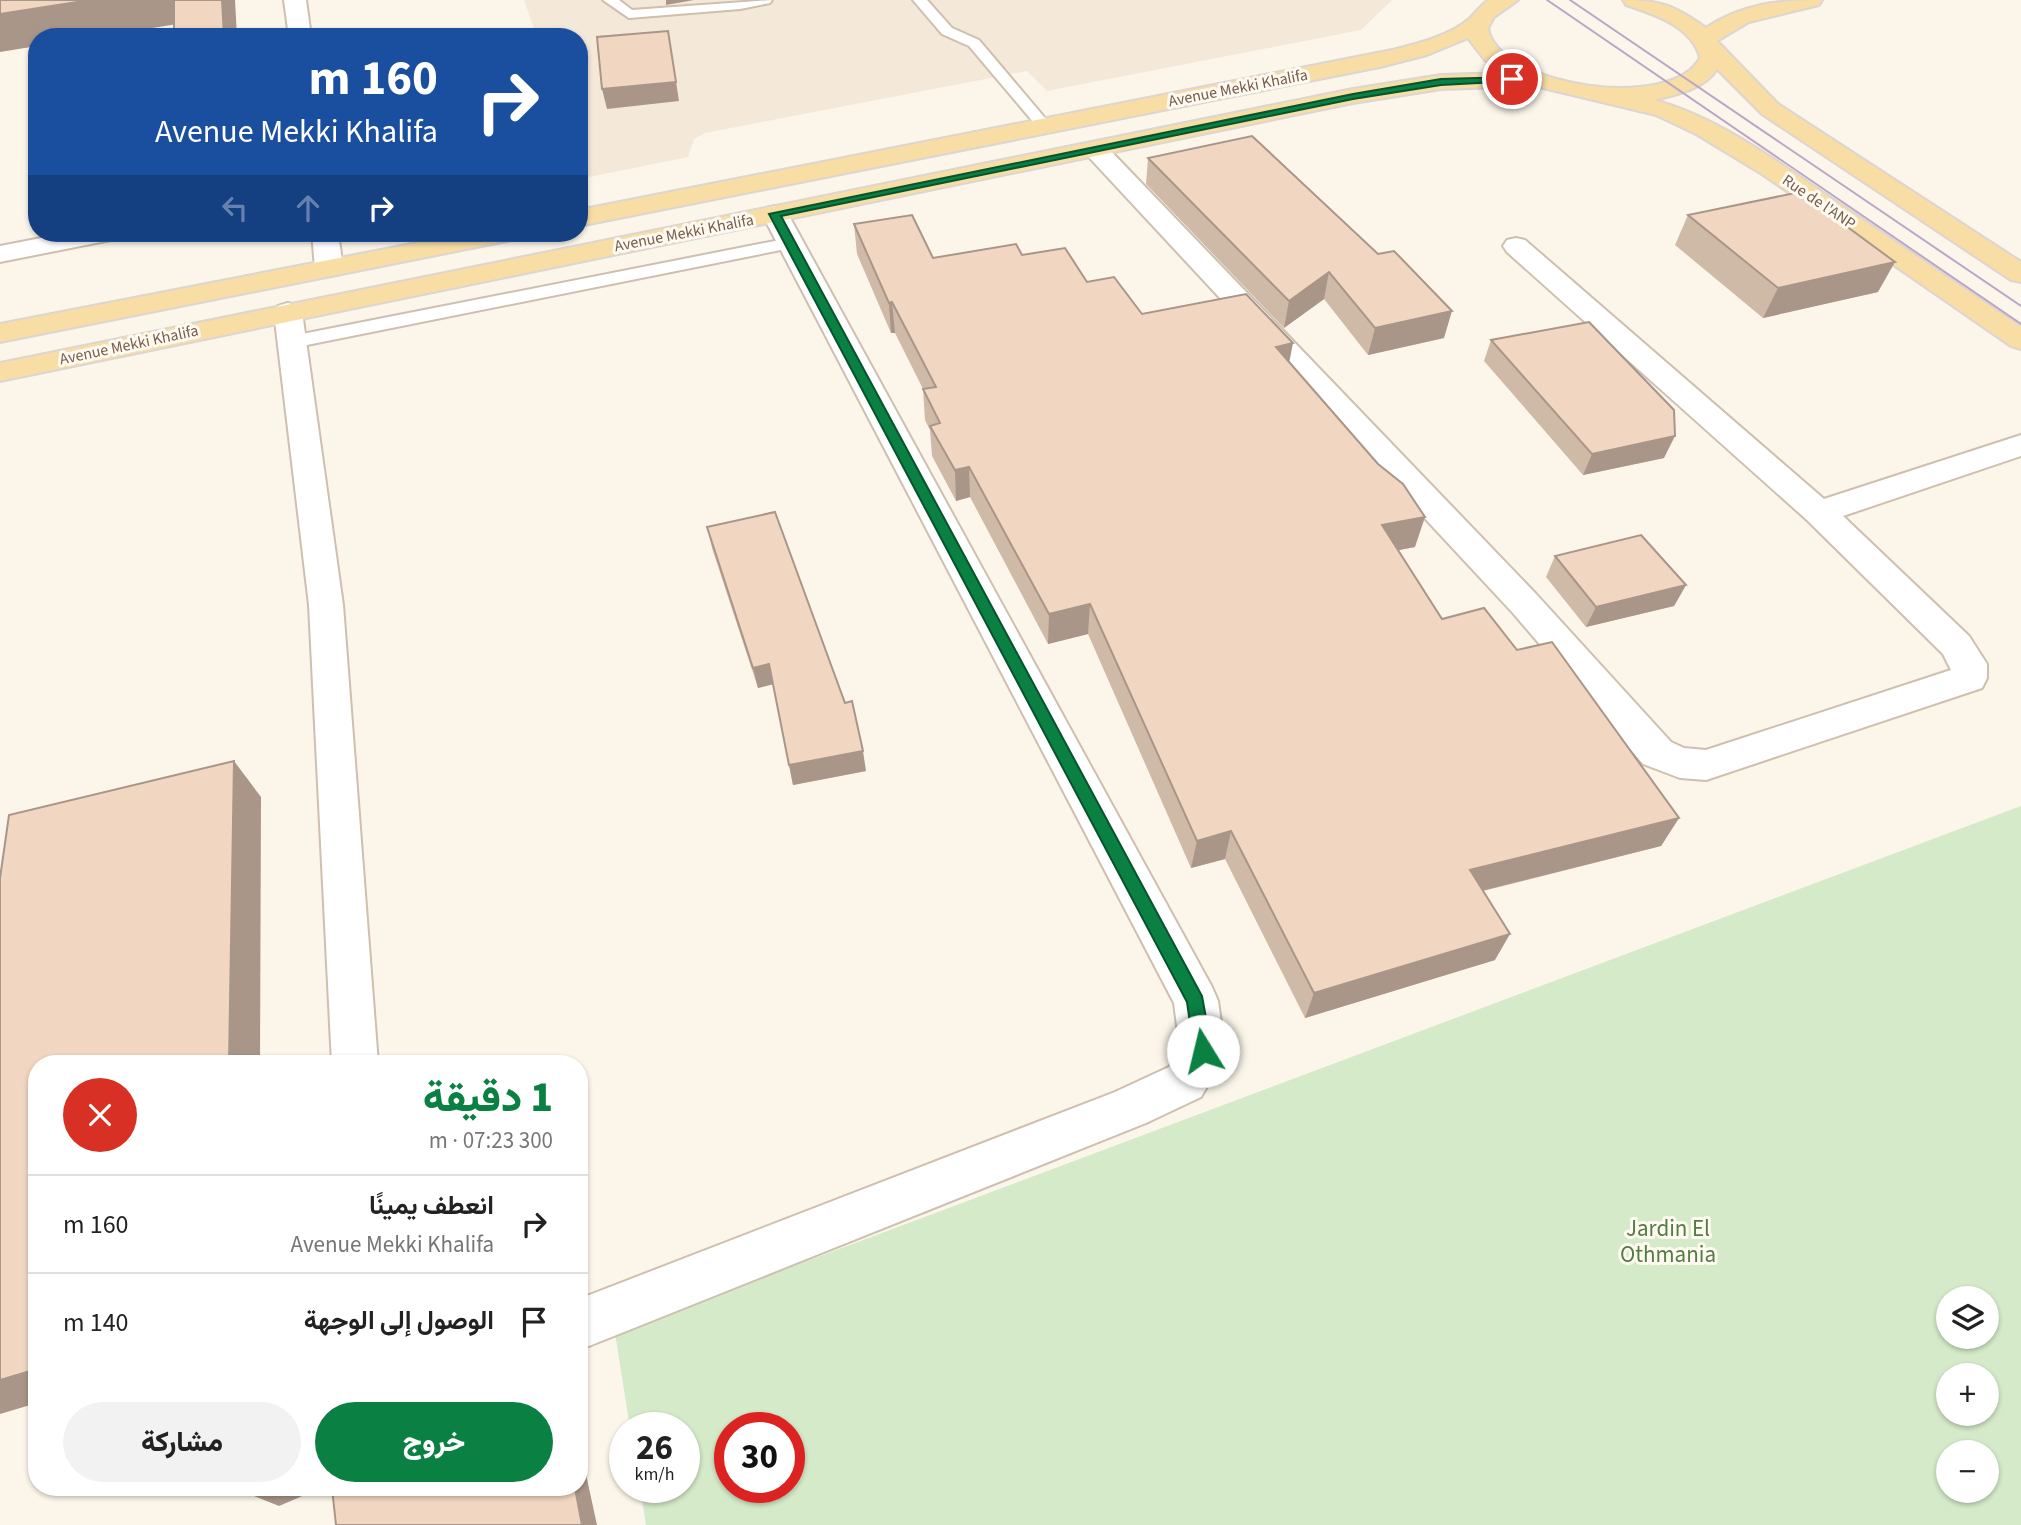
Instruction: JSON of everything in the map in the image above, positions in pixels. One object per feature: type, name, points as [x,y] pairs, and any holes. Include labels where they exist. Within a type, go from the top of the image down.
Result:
[{"type":"main road","points":[[1634,0],[1675,16],[1707,43],[1770,109],[2021,274]]},
{"type":"main road","points":[[1707,43],[1721,26],[1753,13],[1811,0]]},
{"type":"main road","name":"Avenue Mekki Khalifa","points":[[588,217],[1391,58],[1454,38],[1478,23],[1486,11],[1503,1]]},
{"type":"main road","points":[[1478,23],[1478,36],[1488,52],[1509,67],[1536,79],[1568,88],[1603,93],[1659,91],[1689,83],[1705,71],[1711,60],[1707,43]]},
{"type":"main road","name":"Avenue Mekki Khalifa","points":[[0,372],[290,327],[783,229],[1095,149],[1353,96],[1441,82],[1536,79]]},
{"type":"main road","name":"Rue de l'ANP","points":[[1603,93],[1664,110],[1705,129],[1771,169],[2021,340]]},
{"type":"main road","name":"Avenue Mekki Khalifa","points":[[0,333],[461,242]]},
{"type":"street","points":[[295,0],[299,28]]},
{"type":"street","points":[[1095,149],[1524,603],[1657,753],[1680,763],[1706,765],[1969,678],[1969,664],[1956,645],[1818,512],[1516,246]]},
{"type":"street","points":[[588,1321],[1130,1108],[1185,1082],[1203,1051],[1196,1001],[783,229]]},
{"type":"street","points":[[0,254],[61,242]]},
{"type":"street","points":[[326,242],[329,268]]},
{"type":"street","points":[[290,327],[326,605],[354,1055]]},
{"type":"street","points":[[1818,512],[2021,445]]},
{"type":"lane","points":[[610,0],[629,14],[740,5],[765,0]]},
{"type":"lane","points":[[920,0],[947,31],[974,43],[1045,127]]},
{"type":"shaded area","points":[[524,0],[1392,0],[1361,30],[1047,91],[1027,71],[705,133],[694,139],[688,157],[589,177],[588,28],[534,28]]},
{"type":"green space","name":"Jardin El Othmania","points":[[2021,806],[2021,1525],[646,1525],[642,1503],[700,1503],[700,1412],[627,1412],[615,1333]]},
{"type":"building","points":[[0,0],[90,0],[0,14]]},
{"type":"building","points":[[174,0],[222,0],[224,28],[174,28]]},
{"type":"building","points":[[668,31],[676,82],[602,89],[597,37]]},
{"type":"building","points":[[1252,136],[1378,254],[1394,251],[1452,311],[1375,328],[1329,272],[1289,301],[1148,158]]},
{"type":"building","points":[[1800,192],[1895,262],[1778,288],[1688,215]]},
{"type":"building","points":[[912,215],[933,258],[1016,244],[1022,255],[1065,248],[1087,282],[1114,277],[1142,314],[1246,294],[1293,343],[1276,347],[1378,464],[1403,484],[1425,517],[1382,525],[1442,619],[1484,608],[1517,650],[1552,642],[1679,818],[1470,870],[1510,934],[1314,993],[1231,831],[1197,841],[1090,604],[1049,614],[969,467],[955,470],[930,426],[940,423],[923,389],[936,387],[892,302],[889,303],[854,224]]},
{"type":"building","points":[[1589,322],[1674,410],[1675,436],[1592,454],[1491,340]]},
{"type":"building","points":[[775,512],[845,703],[852,701],[863,751],[789,765],[769,664],[753,668],[707,527]]},
{"type":"building","points":[[1641,535],[1686,585],[1596,607],[1555,556]]},
{"type":"building","points":[[234,761],[229,1055],[28,1055],[28,1372],[0,1380],[0,878],[9,815]]},
{"type":"building","points":[[333,1496],[577,1496],[582,1525],[336,1525]]},
{"type":"tram line","points":[[1547,0],[2021,324]]},
{"type":"tram line","points":[[1570,0],[2021,306]]},
{"type":"route","points":[[1203,1051],[1196,1001],[775,214],[1353,96],[1441,82],[1512,79]]}]
